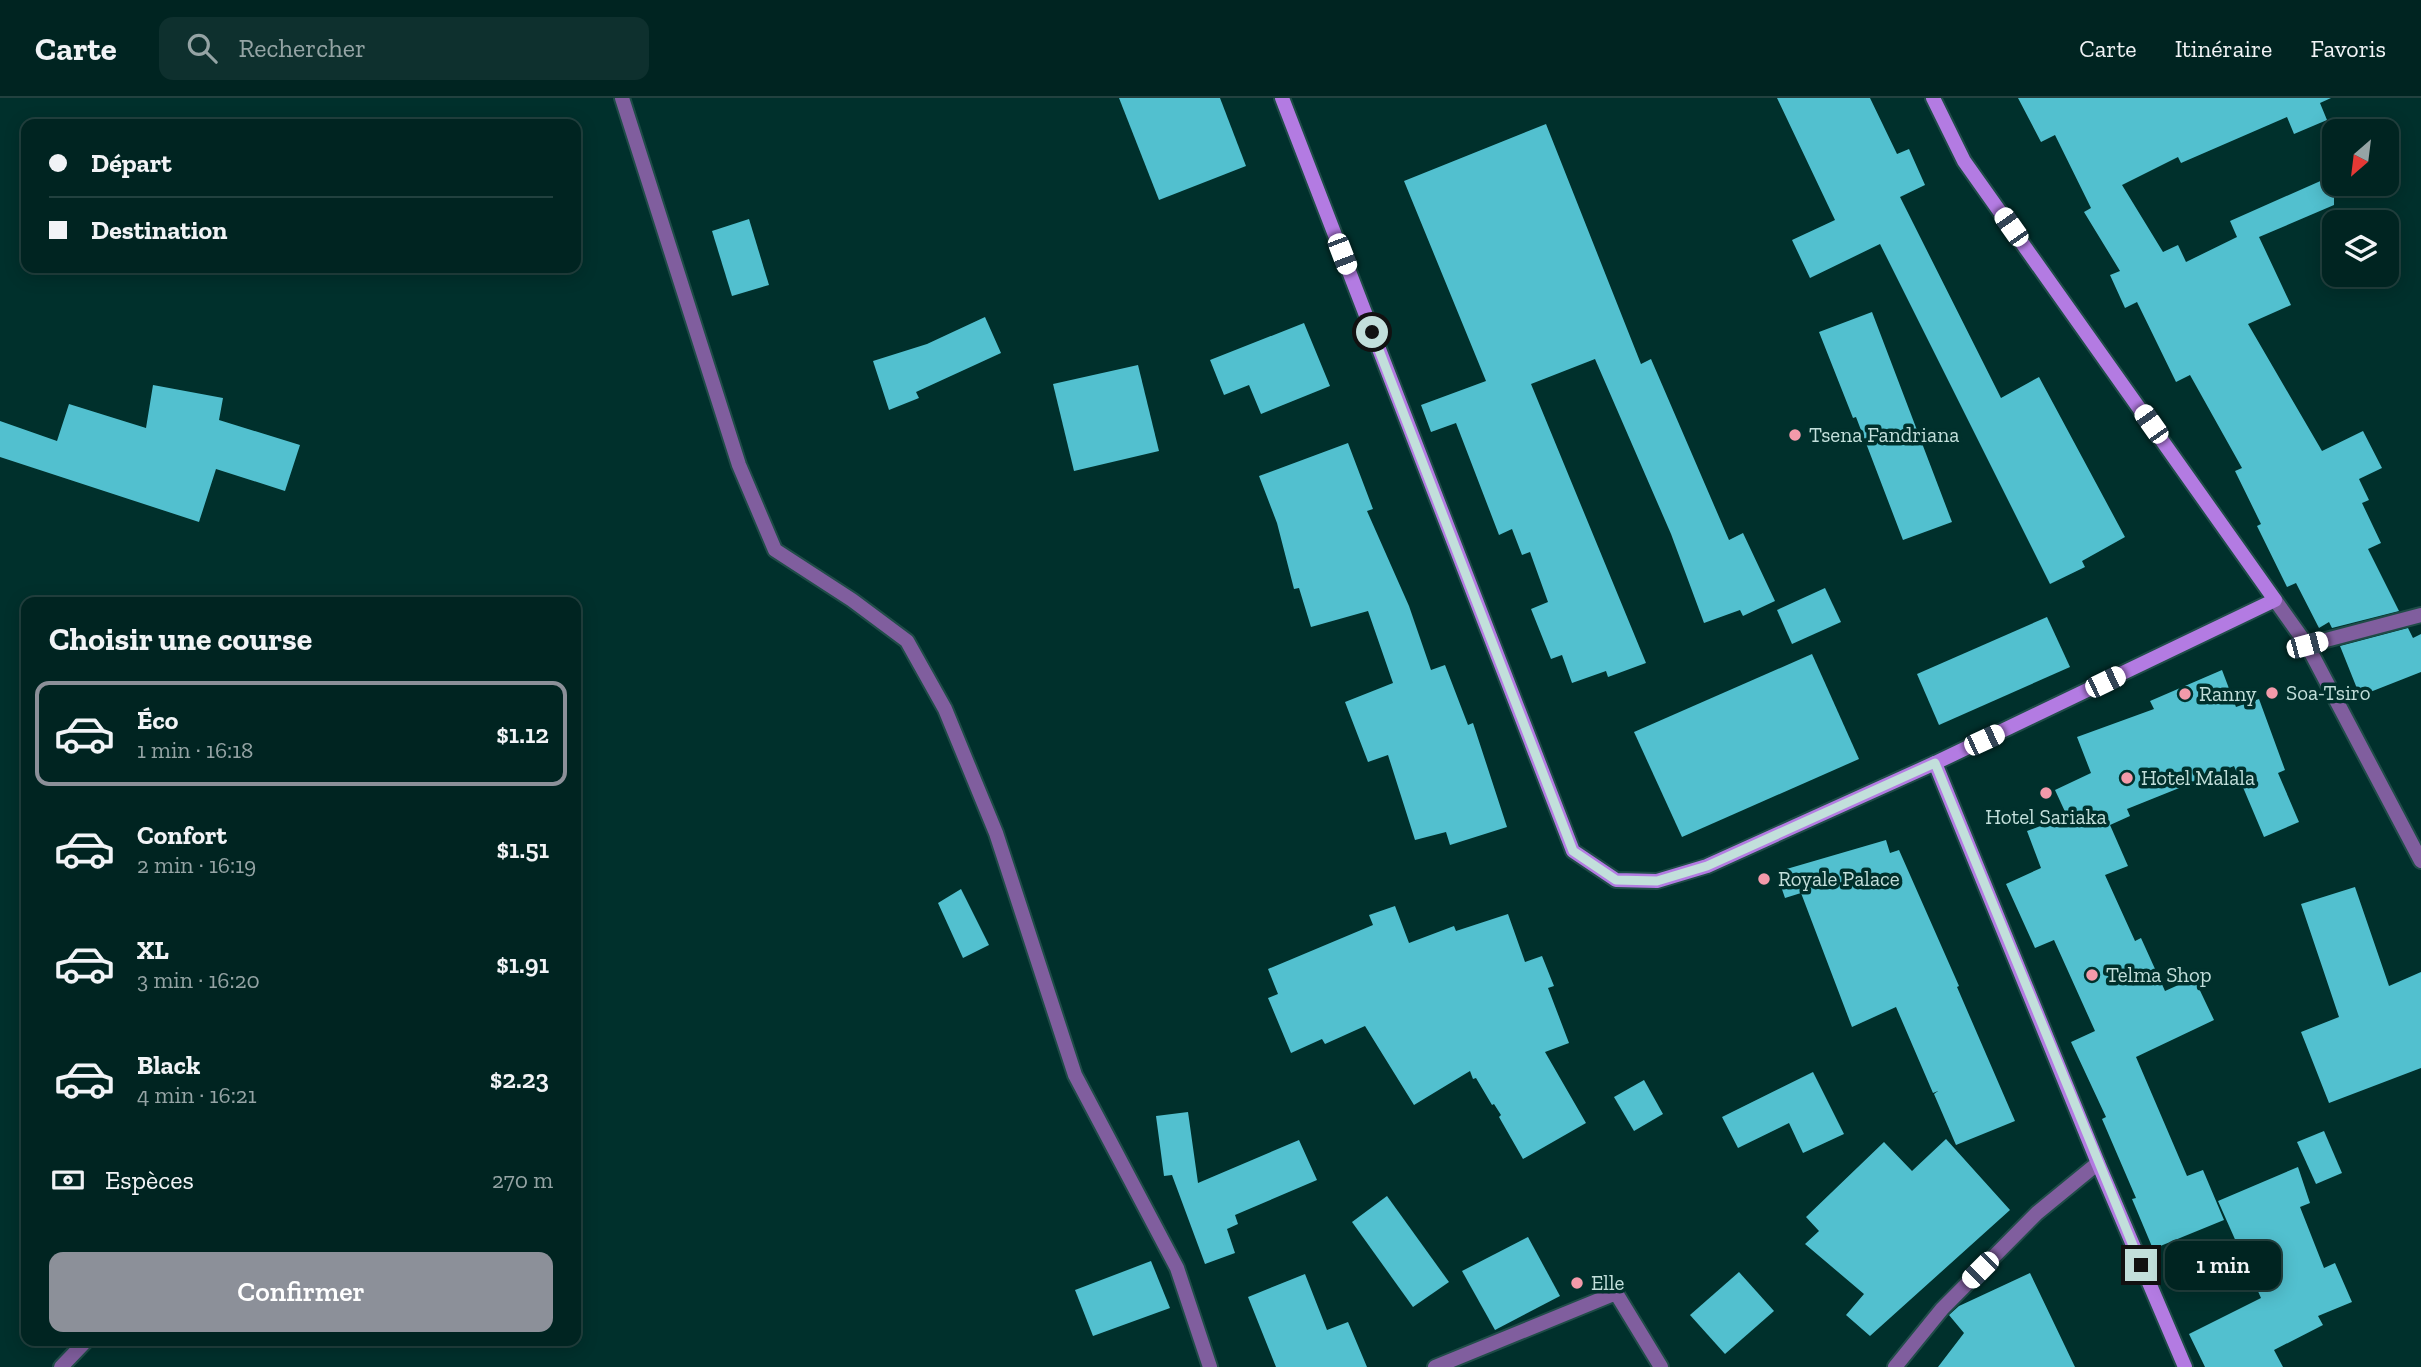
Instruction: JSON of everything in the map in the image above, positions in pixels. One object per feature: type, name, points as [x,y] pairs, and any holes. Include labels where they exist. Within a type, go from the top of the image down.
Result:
[{"type":"main road","points":[[1282,98],[1573,851],[1616,880],[1657,881],[1707,866],[1935,763],[2275,600],[1964,161],[1933,98]]},
{"type":"main road","points":[[1935,763],[2098,1163],[2185,1367]]},
{"type":"street","points":[[622,98],[739,465],[775,550],[852,600],[907,641],[946,709],[996,833],[1075,1075],[1177,1268],[1210,1367]]},
{"type":"street","points":[[2275,600],[2307,645],[2421,861]]},
{"type":"street","points":[[2307,645],[2421,615]]},
{"type":"street","points":[[1895,1367],[1951,1299],[2037,1213],[2098,1163]]},
{"type":"street","points":[[1435,1367],[1616,1293],[1661,1367]]},
{"type":"street","points":[[61,1367],[81,1346]]},
{"type":"building","points":[[1119,98],[1220,98],[1246,166],[1159,200]]},
{"type":"building","points":[[1777,98],[1870,98],[1897,154],[1909,149],[1925,185],[1900,197],[2001,398],[2039,377],[2125,537],[2082,561],[2085,567],[2050,584],[1880,244],[1810,278],[1792,240],[1835,220]]},
{"type":"building","points":[[2018,98],[2331,98],[2320,103],[2327,119],[2294,134],[2287,117],[2181,163],[2178,157],[2122,185],[2163,252],[2178,245],[2186,262],[2237,237],[2230,221],[2322,180],[2322,196],[2334,196],[2334,205],[2259,237],[2291,305],[2248,324],[2322,451],[2363,431],[2382,468],[2359,479],[2369,500],[2362,503],[2381,543],[2368,549],[2399,611],[2332,628],[2329,622],[2319,628],[2296,583],[2287,587],[2257,526],[2261,524],[2235,471],[2242,468],[2190,375],[2176,382],[2137,302],[2125,308],[2110,275],[2120,271],[2084,212],[2091,208],[2055,135],[2041,142]]},
{"type":"building","points":[[1546,124],[1641,364],[1651,359],[1729,540],[1743,533],[1775,601],[1743,616],[1740,610],[1704,623],[1671,534],[1595,359],[1531,384],[1646,663],[1608,677],[1606,671],[1572,683],[1562,655],[1551,659],[1531,609],[1548,602],[1530,552],[1522,555],[1512,529],[1499,535],[1456,423],[1431,432],[1421,405],[1486,381],[1404,181]]},
{"type":"building","points":[[749,219],[769,285],[732,296],[712,231]]},
{"type":"building","points":[[1872,312],[1952,522],[1903,540],[1856,417],[1853,418],[1819,332]]},
{"type":"building","points":[[985,317],[1001,353],[916,392],[919,398],[889,410],[873,361],[927,344]]},
{"type":"building","points":[[1304,323],[1330,386],[1261,414],[1249,385],[1224,395],[1210,360]]},
{"type":"building","points":[[1138,365],[1159,451],[1074,471],[1053,384]]},
{"type":"building","points":[[153,385],[223,398],[219,420],[300,445],[285,491],[216,469],[199,522],[0,457],[0,421],[57,441],[69,404],[146,428]]},
{"type":"building","points":[[1348,443],[1373,509],[1367,511],[1409,606],[1431,670],[1445,665],[1468,725],[1473,723],[1507,827],[1450,845],[1446,832],[1415,840],[1388,755],[1368,762],[1345,702],[1393,683],[1368,611],[1311,627],[1299,588],[1294,589],[1277,523],[1259,476]]},
{"type":"building","points":[[1825,588],[1841,622],[1792,644],[1777,610]]},
{"type":"building","points":[[2047,617],[2070,667],[1939,725],[1917,674]]},
{"type":"building","points":[[2408,628],[2413,638],[2421,634],[2421,672],[2360,696],[2340,646]]},
{"type":"building","points":[[1812,654],[1859,759],[1682,837],[1634,732]]},
{"type":"building","points":[[2222,670],[2236,707],[2259,699],[2285,770],[2278,773],[2299,822],[2264,837],[2234,766],[2127,809],[2130,816],[2110,825],[2128,866],[2105,875],[2135,941],[2141,938],[2165,991],[2194,978],[2214,1020],[2136,1057],[2187,1176],[2203,1170],[2224,1220],[2153,1249],[2132,1199],[2136,1198],[2102,1119],[2106,1117],[2071,1042],[2095,1031],[2054,940],[2035,948],[2006,884],[2041,868],[2027,831],[2067,816],[2055,790],[2091,773],[2077,737],[2154,709],[2150,701]]},
{"type":"building","points":[[1886,840],[1890,853],[1899,850],[2015,1121],[1956,1145],[1934,1094],[1938,1091],[1933,1093],[1896,1007],[1852,1027],[1801,893],[1785,898],[1776,872]]},
{"type":"building","points":[[2355,887],[2389,986],[2421,972],[2421,1068],[2329,1103],[2301,1032],[2339,1017],[2301,904]]},
{"type":"building","points":[[961,889],[989,945],[963,958],[938,903]]},
{"type":"building","points":[[1395,906],[1409,943],[1454,926],[1456,931],[1508,914],[1525,962],[1542,956],[1554,986],[1548,988],[1569,1043],[1545,1052],[1586,1123],[1523,1159],[1499,1117],[1501,1115],[1476,1078],[1473,1079],[1470,1071],[1414,1105],[1365,1026],[1325,1044],[1322,1039],[1291,1053],[1268,998],[1278,994],[1268,969],[1373,925],[1369,915]]},
{"type":"building","points":[[1813,1072],[1844,1134],[1803,1153],[1789,1123],[1738,1148],[1722,1117]]},
{"type":"building","points":[[1644,1080],[1663,1114],[1634,1131],[1614,1097]]},
{"type":"building","points":[[1188,1112],[1198,1183],[1299,1140],[1317,1180],[1235,1215],[1238,1224],[1227,1229],[1235,1253],[1205,1264],[1172,1175],[1164,1176],[1156,1116]]},
{"type":"building","points":[[2324,1131],[2342,1173],[2316,1184],[2297,1142]]},
{"type":"building","points":[[1946,1139],[2010,1210],[1870,1336],[1846,1315],[1864,1294],[1805,1244],[1819,1231],[1806,1217],[1884,1142],[1912,1171]]},
{"type":"building","points":[[2298,1167],[2310,1203],[2300,1207],[2324,1268],[2335,1263],[2352,1302],[2318,1316],[2323,1325],[2274,1350],[2283,1367],[2205,1367],[2189,1334],[2261,1298],[2218,1201]]},
{"type":"building","points":[[1387,1196],[1449,1282],[1413,1307],[1352,1222]]},
{"type":"building","points":[[1528,1237],[1560,1296],[1495,1330],[1462,1271]]},
{"type":"building","points":[[1151,1261],[1170,1308],[1093,1336],[1075,1290]]},
{"type":"building","points":[[1739,1272],[1774,1311],[1725,1354],[1690,1315]]},
{"type":"building","points":[[2030,1273],[2075,1367],[1938,1367],[1964,1333],[1949,1315],[1959,1306]]},
{"type":"building","points":[[1305,1274],[1327,1330],[1348,1322],[1367,1367],[1276,1367],[1248,1297]]},
{"type":"place","name":"Tsena Fandriana","points":[[1795,435]]},
{"type":"place","name":"Soa-Tsiro","points":[[2272,693]]},
{"type":"place","name":"Ranny","points":[[2185,694]]},
{"type":"place","name":"Hotel Malala","points":[[2127,778]]},
{"type":"place","name":"Hotel Sariaka","points":[[2046,793]]},
{"type":"place","name":"Royale Palace","points":[[1764,879]]},
{"type":"place","name":"Telma Shop","points":[[2092,975]]},
{"type":"place","name":"Elle","points":[[1577,1283]]},
{"type":"route","points":[[1372,332],[1573,851],[1616,880],[1657,881],[1707,866],[1935,763],[2141,1265]]}]
